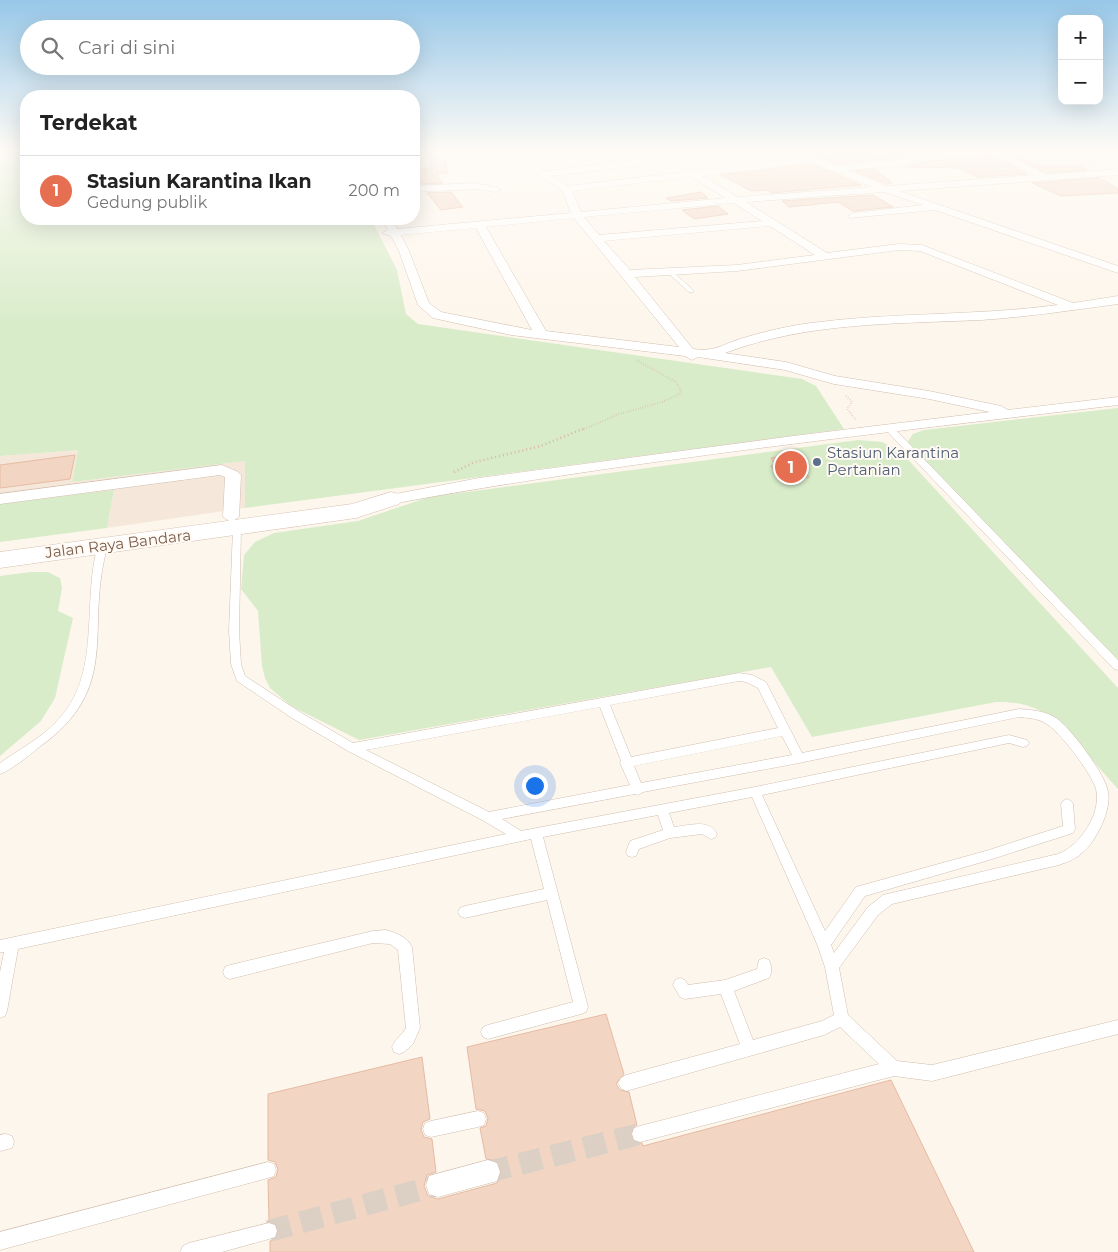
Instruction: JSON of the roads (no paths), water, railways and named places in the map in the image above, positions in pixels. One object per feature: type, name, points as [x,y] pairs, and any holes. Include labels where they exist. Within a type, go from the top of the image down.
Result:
[{"type":"main road","points":[[235,521],[356,511],[392,499]]},
{"type":"main road","name":"Jalan Raya Bandara","points":[[0,560],[103,546],[235,521]]},
{"type":"main road","name":"Jalan Raya Bandara","points":[[0,547],[235,521]]},
{"type":"street","points":[[573,208],[576,215],[598,238],[691,354]]},
{"type":"street","points":[[391,233],[646,208]]},
{"type":"street","points":[[750,208],[824,257]]},
{"type":"street","points":[[853,216],[922,208]]},
{"type":"street","points":[[939,208],[1118,270]]},
{"type":"street","points":[[598,238],[773,223]]},
{"type":"street","points":[[479,224],[540,334]]},
{"type":"street","points":[[382,225],[391,233],[424,305],[432,313],[454,320],[805,372],[834,380],[929,394],[1017,413]]},
{"type":"street","points":[[388,225],[416,311],[422,316],[486,331],[616,348],[691,354]]},
{"type":"street","points":[[627,274],[769,265],[904,247],[922,248],[1073,306]]},
{"type":"street","points":[[708,357],[752,340],[823,325],[982,316],[1118,300]]},
{"type":"street","points":[[392,499],[428,491],[856,432],[1118,401]]},
{"type":"street","points":[[0,499],[222,470],[233,475],[235,521]]},
{"type":"street","points":[[438,1185],[488,1172]]},
{"type":"lane","points":[[669,272],[691,292]]},
{"type":"lane","points":[[889,428],[1118,666]]},
{"type":"lane","points":[[235,521],[234,631],[236,664],[241,678],[288,710],[352,748],[488,817],[520,836]]},
{"type":"lane","points":[[0,769],[58,726],[75,707],[85,690],[90,672],[96,573],[103,546]]},
{"type":"lane","points":[[352,748],[738,677],[748,678],[762,685],[799,758]]},
{"type":"lane","points":[[603,701],[638,790]]},
{"type":"lane","points":[[488,817],[638,790],[1019,713],[1036,713],[1051,718],[1062,727],[1099,780],[1104,796],[1103,806],[1089,837],[1074,852],[1046,862],[888,899],[872,911],[832,967]]},
{"type":"lane","points":[[626,763],[784,731]]},
{"type":"lane","points":[[0,1011],[6,945],[520,836],[755,792],[1009,739],[1023,743]]},
{"type":"lane","points":[[755,792],[824,944],[832,967],[842,1019],[894,1068]]},
{"type":"lane","points":[[824,944],[861,891],[989,856],[1069,829],[1067,804]]},
{"type":"lane","points":[[662,810],[670,833]]},
{"type":"lane","points":[[632,852],[634,845],[670,833],[704,830],[711,834]]},
{"type":"lane","points":[[488,1032],[581,1007],[536,834]]},
{"type":"lane","points":[[465,912],[552,893]]},
{"type":"lane","points":[[230,972],[373,937],[383,936],[398,939],[405,947],[413,1028],[408,1039],[399,1047]]},
{"type":"lane","points":[[680,985],[685,992],[725,987],[764,973],[764,965]]},
{"type":"lane","points":[[725,987],[749,1048]]},
{"type":"lane","points":[[626,1083],[824,1028],[842,1019]]},
{"type":"lane","points":[[640,1134],[894,1068],[932,1073],[1118,1028]]},
{"type":"lane","points":[[431,1129],[478,1118]]},
{"type":"lane","points":[[0,1241],[268,1170]]},
{"type":"lane","points":[[189,1252],[269,1231]]},
{"type":"tunnel","points":[[488,1172],[640,1134]]},
{"type":"tunnel","points":[[269,1231],[438,1185]]},
{"type":"place","name":"Stasiun Karantina Pertanian","points":[[817,462]]},
{"type":"place","name":"Stasiun Karantina Ikan","points":[[791,467]]}]
